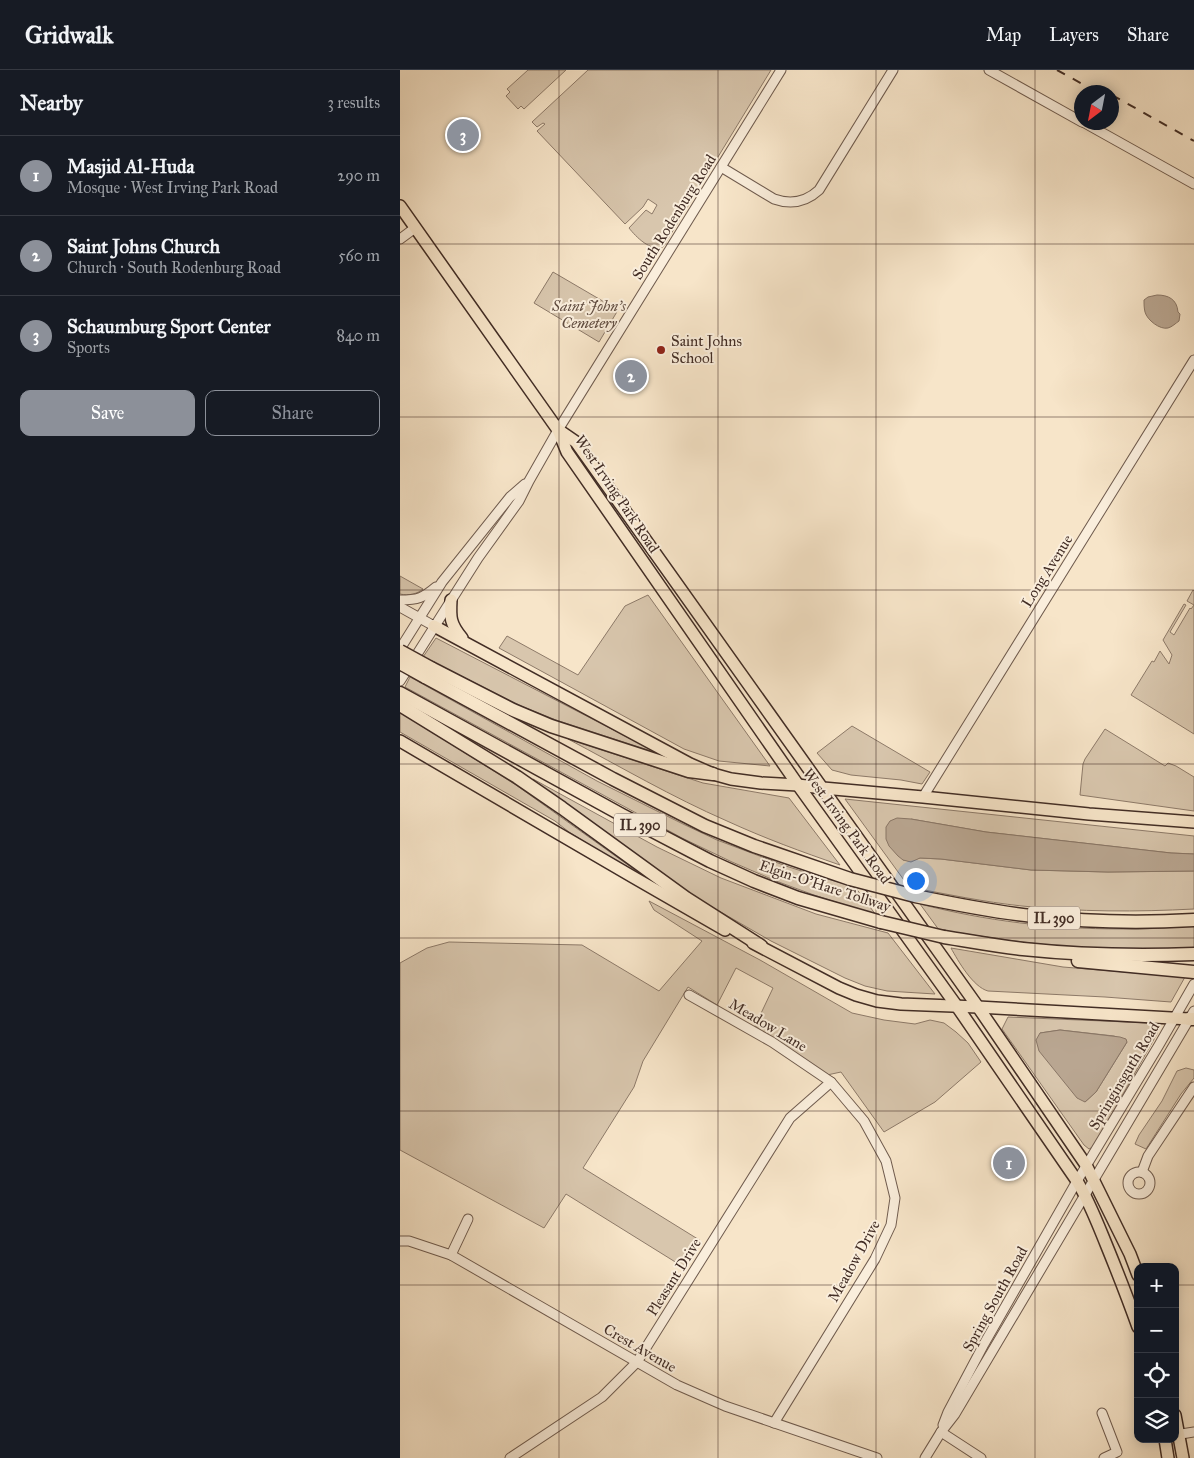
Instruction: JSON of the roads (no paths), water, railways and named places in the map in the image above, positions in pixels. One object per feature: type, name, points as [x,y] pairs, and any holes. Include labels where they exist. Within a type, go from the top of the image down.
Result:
[{"type":"highway","points":[[400,650],[428,672],[551,726],[689,771],[713,774]]},
{"type":"highway","name":"Elgin-O'Hare Tollway","points":[[400,663],[428,672],[613,779],[705,826],[772,852],[850,878],[915,896],[1001,912],[1042,917],[1120,922],[1179,921],[1194,918]]},
{"type":"highway","name":"Elgin-O'Hare Tollway","points":[[400,693],[406,704],[710,861],[798,898],[881,922],[944,937],[1022,949],[1120,955],[1194,954]]},
{"type":"highway","points":[[406,704],[562,808],[686,898],[761,946]]},
{"type":"highway","points":[[1022,949],[1047,957],[1192,972]]},
{"type":"main road","name":"West Irving Park Road","points":[[400,206],[558,430],[568,452],[798,785],[956,1006],[1077,1181],[1085,1194],[1134,1316]]},
{"type":"main road","name":"West Irving Park Road","points":[[558,430],[576,442],[978,1006],[1086,1165],[1134,1264]]},
{"type":"main road","points":[[451,600],[450,619],[455,630],[469,644]]},
{"type":"main road","points":[[434,626],[690,764],[731,779],[1089,814],[1194,822]]},
{"type":"main road","points":[[400,741],[633,878],[735,935],[761,946],[839,988],[856,995],[877,1001],[901,1004],[978,1006],[1175,1018],[1192,1016]]},
{"type":"main road","points":[[1179,1442],[1183,1458]]},
{"type":"main road","points":[[1165,1443],[1168,1458]]},
{"type":"street","name":"South Rodenburg Road","points":[[400,681],[478,558],[519,501],[558,430],[781,70]]},
{"type":"street","points":[[721,167],[774,199],[794,203],[813,195],[819,190],[893,70]]},
{"type":"street","points":[[989,70],[1074,118]]},
{"type":"street","points":[[1096,130],[1194,184]]},
{"type":"street","points":[[400,239],[415,228]]},
{"type":"street","name":"Long Avenue","points":[[923,797],[1194,360]]},
{"type":"street","name":"South Rodenburg Road","points":[[400,650],[442,582],[510,497],[529,481]]},
{"type":"street","points":[[400,600],[415,600],[428,594],[442,582]]},
{"type":"street","points":[[400,607],[434,626]]},
{"type":"street","name":"Springinsguth Road","points":[[1077,1181],[1194,984]]},
{"type":"street","name":"Meadow Lane","points":[[689,995],[772,1042],[831,1082]]},
{"type":"street","name":"Springinsguth Road","points":[[1085,1194],[1192,1016]]},
{"type":"street","name":"Pleasant Drive","points":[[510,1458],[522,1455],[602,1397],[637,1362],[790,1118],[831,1082]]},
{"type":"street","name":"Meadow Drive","points":[[774,1423],[875,1258],[892,1225],[895,1198],[886,1161],[864,1121],[831,1082]]},
{"type":"street","points":[[1142,1172],[1148,1156],[1194,1087]]},
{"type":"street","name":"Spring South Road","points":[[941,1432],[948,1412],[1077,1181]]},
{"type":"street","name":"Spring South Road","points":[[925,1458],[955,1414],[1085,1194]]},
{"type":"street","points":[[450,1255],[468,1219]]},
{"type":"street","name":"Crest Avenue","points":[[400,1241],[409,1241],[450,1255],[677,1385],[725,1406],[877,1458]]},
{"type":"street","points":[[1102,1413],[1117,1452],[1104,1458]]},
{"type":"street","points":[[941,1432],[980,1458]]},
{"type":"street","points":[[1179,1434],[1194,1432]]},
{"type":"railway","points":[[1057,70],[1084,85]]},
{"type":"railway","points":[[1119,99],[1194,141]]},
{"type":"place","name":"Schaumburg Sport Center","points":[[463,135]]},
{"type":"place","name":"Saint Johns School","points":[[661,350]]},
{"type":"place","name":"Saint Johns Church","points":[[631,376]]},
{"type":"place","name":"Masjid Al-Huda","points":[[1009,1163]]},
{"type":"park label","name":"Saint John's Cemetery","points":[[589,314]]}]
